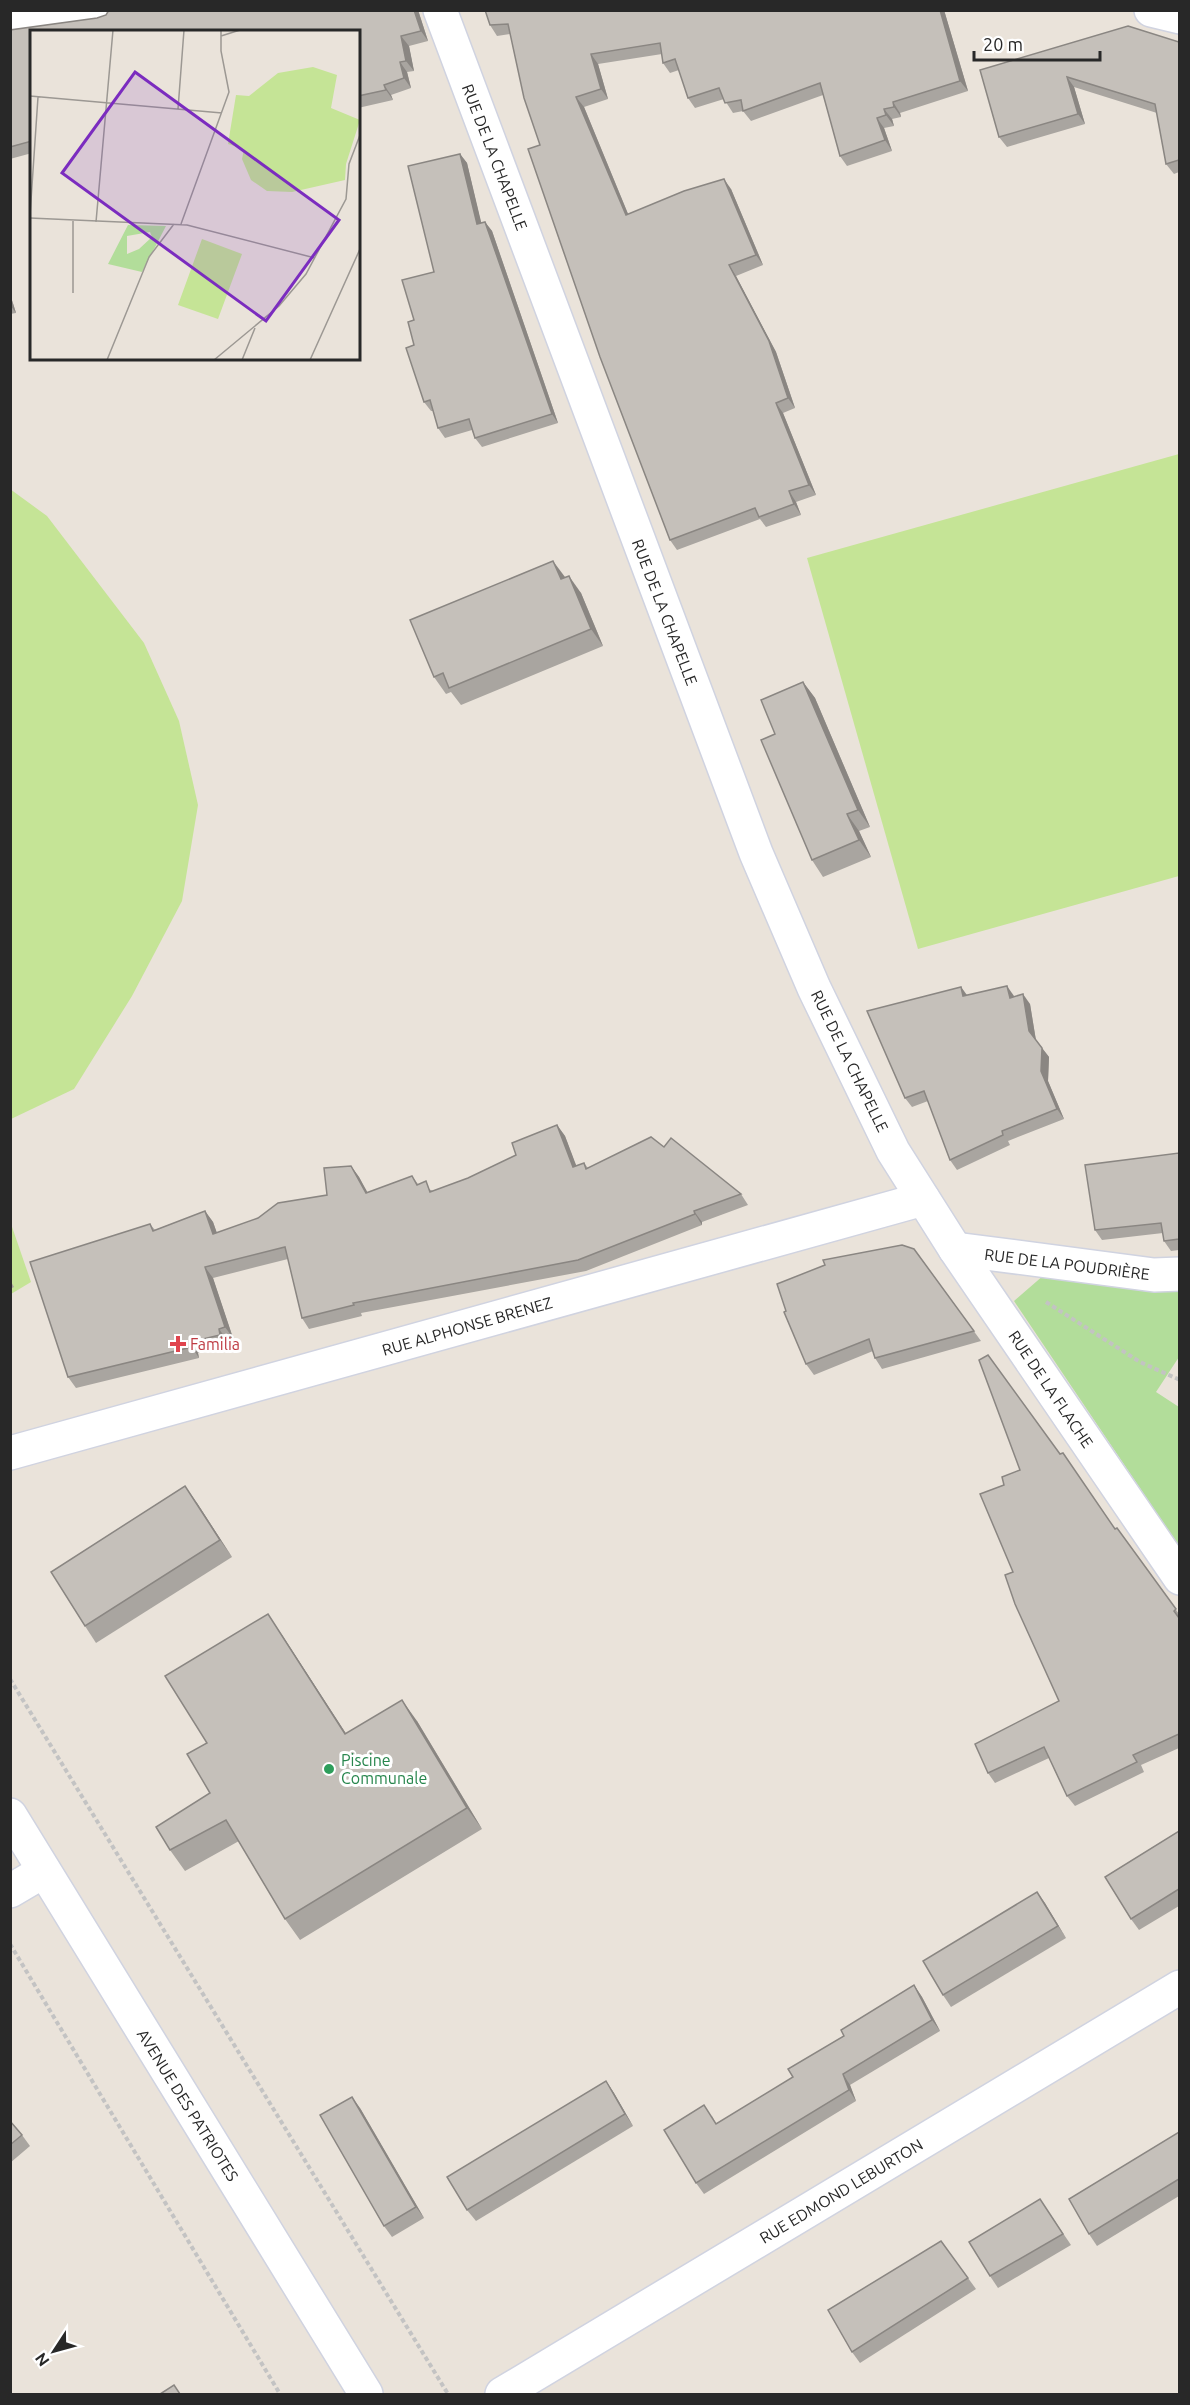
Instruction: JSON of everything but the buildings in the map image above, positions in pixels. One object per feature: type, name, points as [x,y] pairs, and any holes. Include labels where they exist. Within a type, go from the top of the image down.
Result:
[{"type":"street","points":[[10,22],[102,10]]},
{"type":"street","name":"RUE DE LA CHAPELLE","points":[[440,10],[756,853],[814,988],[893,1151],[923,1199]]},
{"type":"street","points":[[1150,10],[1179,16]]},
{"type":"street","name":"RUE DE LA FLACHE","points":[[923,1199],[1179,1578]]},
{"type":"street","name":"RUE ALPHONSE BRENEZ","points":[[10,1453],[923,1199]]},
{"type":"street","name":"RUE DE LA POUDRIÈRE","points":[[955,1249],[1154,1275],[1179,1274]]},
{"type":"street","name":"AVENUE DES PATRIOTES","points":[[10,1815],[366,2394]]},
{"type":"street","points":[[10,1891],[44,1870]]},
{"type":"street","name":"RUE EDMOND LEBURTON","points":[[502,2394],[1179,1987]]},
{"type":"path","points":[[1042,1299],[1140,1362],[1179,1380]]},
{"type":"path","points":[[10,1679],[448,2394]]},
{"type":"path","points":[[10,1944],[280,2394]]},
{"type":"green space","points":[[1179,454],[1179,876],[918,949],[807,558]]},
{"type":"green space","points":[[10,489],[47,516],[144,643],[179,721],[198,805],[182,901],[132,996],[74,1089],[11,1119]]},
{"type":"green space","points":[[10,1221],[31,1282],[11,1294],[10,1294]]},
{"type":"green space","points":[[1044,1275],[1179,1283],[1179,1357],[1156,1392],[1179,1407],[1179,1546],[1014,1301]]},
{"type":"place","name":"Familia","points":[[178,1344]]},
{"type":"place","name":"Piscine Communale","points":[[329,1769]]}]
